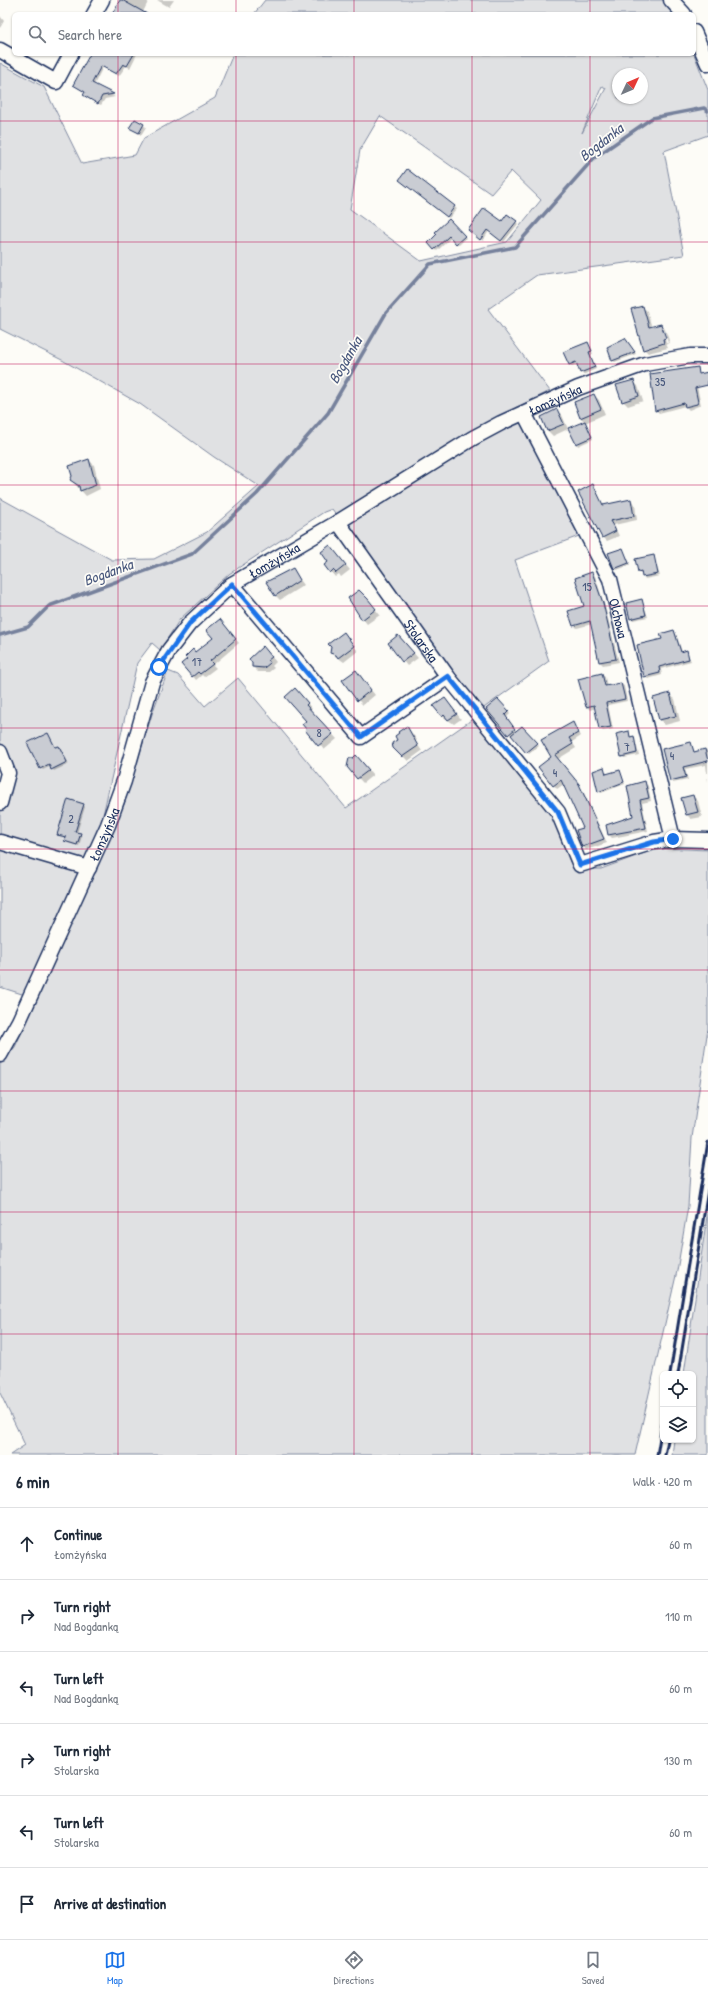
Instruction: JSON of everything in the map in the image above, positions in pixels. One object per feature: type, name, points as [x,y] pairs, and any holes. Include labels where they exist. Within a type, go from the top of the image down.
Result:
[{"type":"street","points":[[95,12],[102,0]]},
{"type":"street","points":[[671,0],[682,12]]},
{"type":"street","points":[[696,37],[708,64]]},
{"type":"street","points":[[0,50],[56,82],[70,56]]},
{"type":"street","name":"Łomżyńska","points":[[0,1055],[19,1021],[89,868],[124,781],[152,682],[159,667],[190,623],[232,584],[338,522],[501,422],[578,388],[645,364],[690,356],[708,356]]},
{"type":"street","name":"Olchowa","points":[[524,413],[610,579],[673,839]]},
{"type":"street","name":"Stolarska","points":[[338,522],[448,676],[558,812],[580,865],[654,842],[673,839],[708,840]]},
{"type":"street","points":[[232,584],[361,737],[448,676]]},
{"type":"street","points":[[0,752],[8,773],[0,803]]},
{"type":"street","points":[[0,842],[89,868]]},
{"type":"shaded area","points":[[265,0],[676,0],[679,12],[256,12]]},
{"type":"shaded area","points":[[232,56],[695,56],[708,90],[708,135],[664,151],[684,255],[537,275],[488,309],[550,391],[515,408],[579,536],[515,560],[549,661],[481,710],[332,509],[324,512],[229,574],[180,619],[160,650],[152,643],[137,663],[101,824],[25,995],[0,987],[0,498],[112,560],[154,559],[207,532],[259,486],[214,457],[140,404],[62,360],[0,329],[0,63],[44,87],[82,164],[135,155],[144,138],[215,98]],"holes":[[[602,86],[606,88],[582,133]],[[380,116],[491,194],[511,171],[541,200],[507,242],[421,261],[350,209],[360,150]]]},
{"type":"shaded area","points":[[168,671],[178,675],[205,706],[238,678],[346,808],[474,718],[558,823],[570,862],[578,869],[601,869],[658,848],[708,850],[708,1028],[692,1138],[688,1206],[677,1271],[635,1455],[10,1455],[25,1445],[0,1393],[0,1064],[15,1047],[124,804],[153,711]]},
{"type":"shaded area","points":[[708,1209],[708,1455],[672,1455],[674,1443],[696,1443],[696,1371],[684,1371]]},
{"type":"building","points":[[120,0],[122,0],[143,12],[113,12]]},
{"type":"building","points":[[89,56],[133,56],[127,66],[123,64],[116,74],[101,66],[92,83],[114,94],[102,96],[98,104],[83,95],[85,92],[73,85]]},
{"type":"building","points":[[135,119],[144,124],[139,133],[129,128]]},
{"type":"building","points":[[407,169],[455,206],[447,217],[399,180]]},
{"type":"building","points":[[484,208],[502,221],[507,214],[517,221],[501,241],[487,230],[480,240],[468,230]]},
{"type":"building","points":[[449,219],[465,236],[456,244],[449,236],[434,250],[428,243],[437,234],[435,232]]},
{"type":"building","points":[[643,306],[649,327],[661,324],[666,338],[663,339],[664,343],[643,350],[631,309]]},
{"type":"building","points":[[625,338],[635,352],[612,361],[607,347]]},
{"type":"building","points":[[588,342],[592,351],[589,352],[595,367],[580,373],[576,362],[569,365],[563,352]]},
{"type":"building","points":[[698,367],[699,374],[708,372],[708,385],[695,388],[698,402],[697,404],[685,407],[684,403],[655,411],[650,374]]},
{"type":"building","points":[[634,380],[639,396],[622,402],[616,385]]},
{"type":"building","points":[[594,394],[601,409],[580,418],[574,402]]},
{"type":"building","points":[[557,409],[564,424],[547,431],[541,417]]},
{"type":"building","points":[[585,421],[592,437],[576,444],[568,428]]},
{"type":"building","points":[[89,459],[96,485],[80,491],[79,486],[70,480],[72,476],[69,466]]},
{"type":"building","points":[[593,484],[603,505],[631,499],[634,516],[610,521],[616,531],[602,538],[578,492]]},
{"type":"building","points":[[330,545],[346,565],[336,573],[333,570],[330,573],[324,565],[328,562],[321,552]]},
{"type":"building","points":[[623,548],[629,563],[614,569],[608,553]]},
{"type":"building","points":[[654,555],[658,574],[642,577],[641,571],[638,572],[635,559]]},
{"type":"building","points":[[293,568],[300,580],[275,596],[266,582]]},
{"type":"building","points":[[592,572],[603,603],[616,659],[599,662],[590,621],[573,626],[568,611],[584,606],[575,578]]},
{"type":"building","points":[[359,590],[376,609],[362,620],[348,598]]},
{"type":"building","points":[[642,599],[646,615],[630,619],[626,603]]},
{"type":"building","points":[[220,619],[236,639],[210,661],[213,664],[200,674],[198,672],[192,677],[181,664],[187,659],[185,657],[193,649],[195,652],[213,638],[206,630]]},
{"type":"building","points":[[674,630],[681,652],[687,650],[689,659],[659,667],[660,673],[644,677],[637,645],[662,639],[660,634]]},
{"type":"building","points":[[344,632],[354,646],[338,658],[336,655],[330,653],[331,647],[328,644]]},
{"type":"building","points":[[398,635],[414,653],[402,662],[388,643]]},
{"type":"building","points":[[263,646],[272,657],[268,660],[270,663],[264,668],[252,667],[252,663],[249,659]]},
{"type":"building","points":[[356,670],[371,690],[357,701],[342,680]]},
{"type":"building","points":[[602,673],[605,686],[621,683],[625,699],[606,703],[611,727],[599,729],[594,705],[586,707],[578,679]]},
{"type":"building","points":[[295,688],[308,703],[306,705],[333,734],[318,746],[302,724],[306,721],[285,697]]},
{"type":"building","points":[[670,693],[676,716],[659,720],[653,698]]},
{"type":"building","points":[[445,698],[457,714],[448,720],[444,715],[442,717],[433,706]]},
{"type":"building","points":[[498,699],[509,711],[505,715],[515,729],[508,735],[486,709]]},
{"type":"building","points":[[573,722],[578,733],[569,738],[573,744],[555,755],[579,784],[604,839],[582,847],[576,830],[583,828],[561,780],[553,786],[538,767],[551,757],[541,740]]},
{"type":"building","points":[[407,726],[418,746],[402,757],[393,748],[392,743],[397,740],[395,736],[399,733],[398,732]]},
{"type":"building","points":[[522,726],[538,743],[526,753],[511,735]]},
{"type":"building","points":[[629,731],[630,737],[634,736],[637,753],[621,757],[616,734]]},
{"type":"building","points":[[48,733],[55,747],[59,746],[67,762],[51,770],[49,764],[40,769],[27,743]]},
{"type":"building","points":[[691,742],[694,752],[705,749],[708,761],[683,767],[686,777],[670,781],[662,749]]},
{"type":"building","points":[[356,755],[369,770],[357,779],[347,767],[349,758],[353,758]]},
{"type":"building","points":[[604,767],[606,774],[620,770],[624,782],[598,792],[593,771]]},
{"type":"building","points":[[645,781],[649,798],[640,800],[646,828],[608,835],[606,825],[633,816],[627,786]]},
{"type":"building","points":[[693,795],[698,812],[686,815],[681,798]]},
{"type":"building","points":[[68,799],[84,804],[75,832],[81,833],[77,845],[64,841],[66,837],[57,835]]},
{"type":"waterway","name":"Bogdanka","points":[[0,635],[28,627],[49,606],[192,554],[257,494],[328,413],[386,313],[430,264],[515,247],[594,158],[652,118],[704,108],[708,111]]},
{"type":"railway","points":[[670,1371],[708,1142]]},
{"type":"railway","points":[[678,1371],[708,1190]]},
{"type":"railway","points":[[657,1455],[660,1438]]},
{"type":"railway","points":[[665,1455],[667,1443]]},
{"type":"route","points":[[159,667],[169,650],[190,623],[232,584],[361,737],[448,676],[558,812],[566,828],[580,865],[654,842],[673,839]]}]
